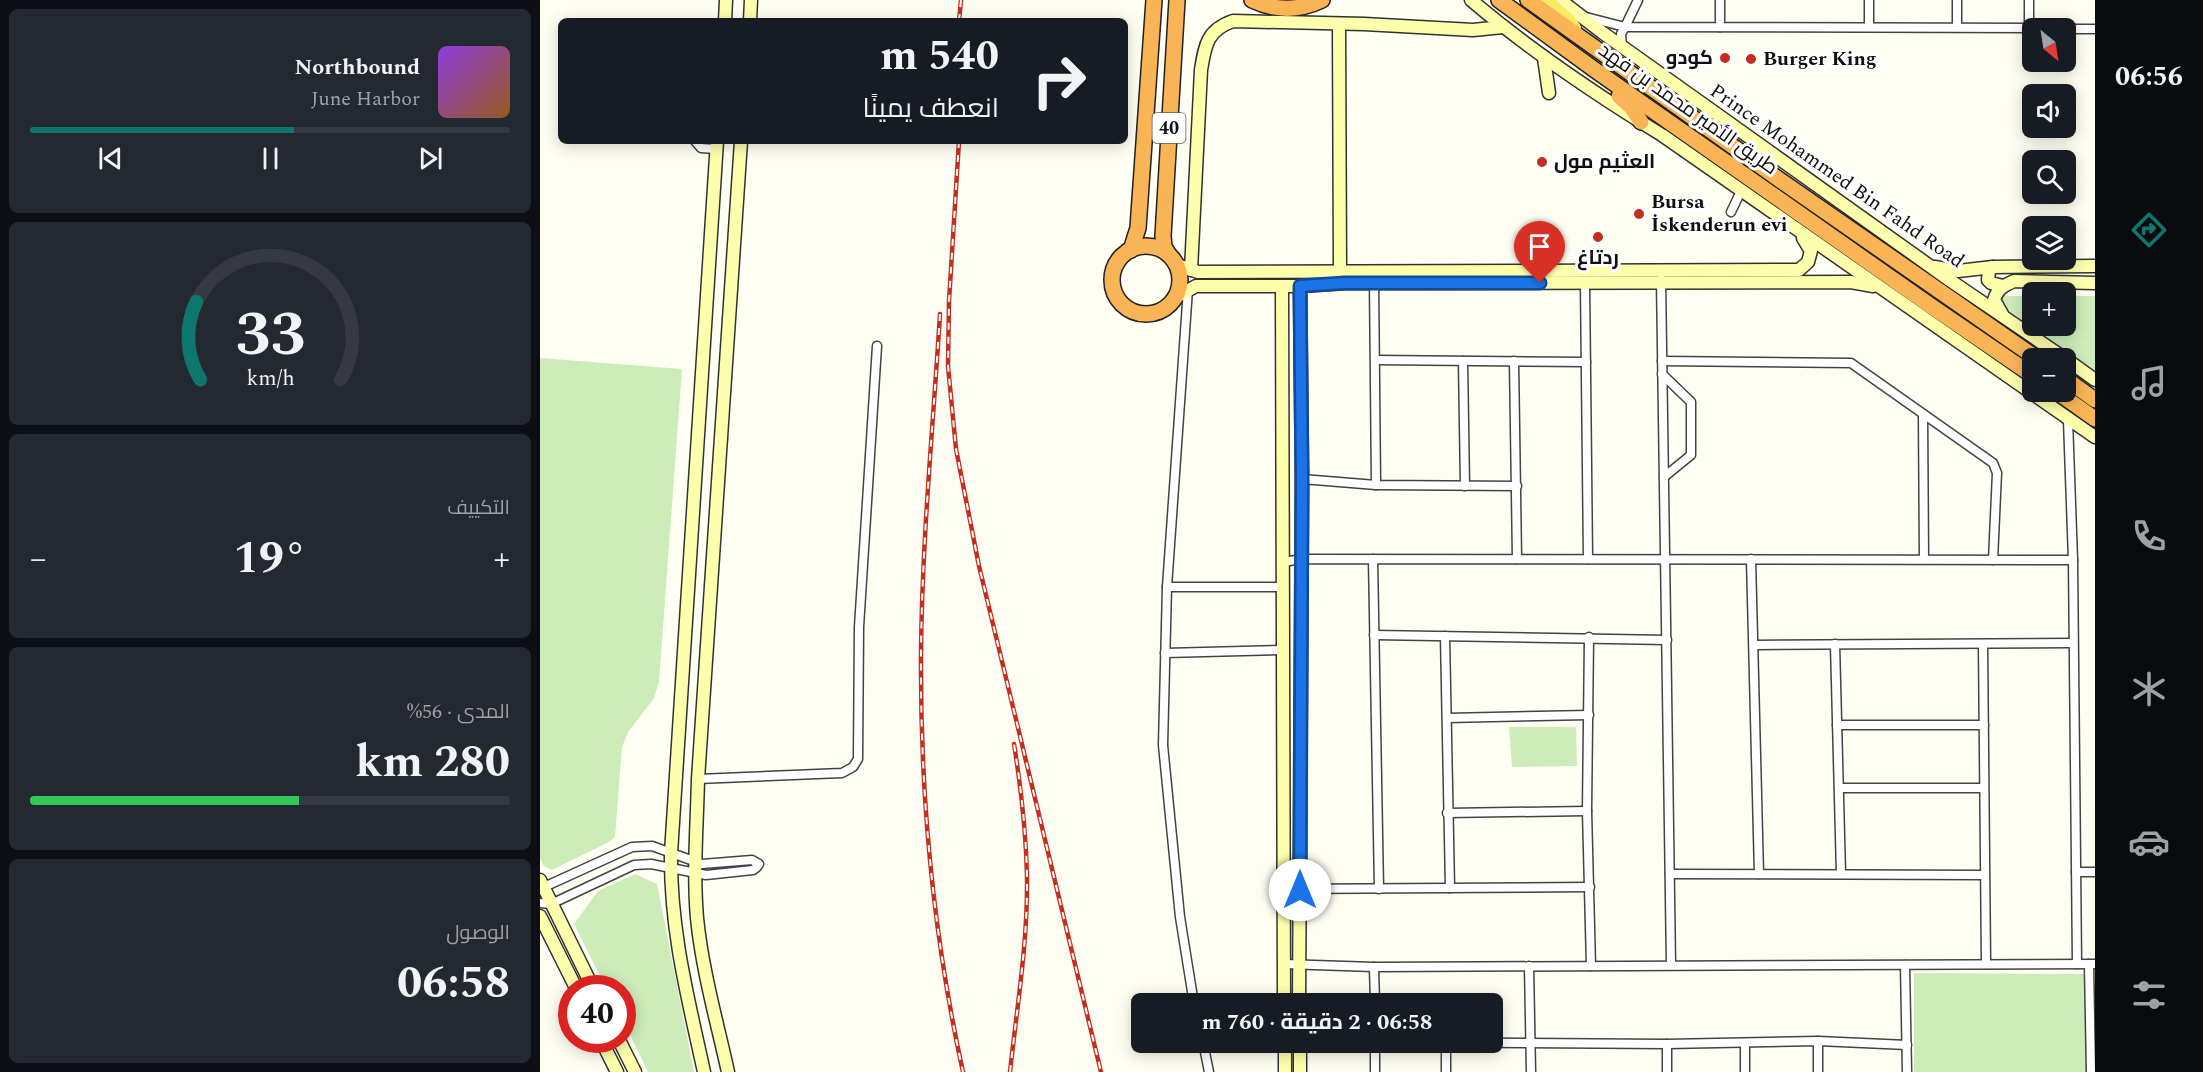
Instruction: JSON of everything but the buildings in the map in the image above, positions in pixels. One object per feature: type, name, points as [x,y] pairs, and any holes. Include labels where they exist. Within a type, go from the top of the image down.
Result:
[{"type":"highway","name":"40","points":[[1131,250],[1138,228],[1154,0]]},
{"type":"highway","name":"40","points":[[1177,0],[1163,236],[1164,247],[1179,263]]},
{"type":"highway","points":[[1252,0],[1263,6],[1286,9],[1311,5],[1322,0]]},
{"type":"highway","name":"طريق الأمير محمد بن فهد","points":[[1499,0],[1595,70],[2022,368]]},
{"type":"highway","name":"طريق الأمير محمد بن فهد","points":[[1528,0],[2022,348]]},
{"type":"highway","points":[[1595,70],[1606,87],[1632,108],[1641,122]]},
{"type":"highway","points":[[1151,247],[1179,263],[1182,293],[1167,307],[1149,314],[1136,313],[1124,306],[1113,290],[1113,276],[1117,264],[1131,250],[1151,247]]},
{"type":"highway","points":[[2076,386],[2095,400]]},
{"type":"highway","points":[[2071,402],[2095,419]]},
{"type":"main road","points":[[1545,0],[1568,20],[1582,40]]},
{"type":"street","points":[[725,18],[726,0]]},
{"type":"street","points":[[750,18],[751,0]]},
{"type":"street","points":[[1471,0],[1544,58],[1641,122],[2095,438]]},
{"type":"street","name":"Prince Mohammed Bin Fahd Road","points":[[1560,0],[1622,47],[2048,348]]},
{"type":"street","points":[[1622,47],[1621,34],[1638,0]]},
{"type":"street","points":[[1720,0],[1720,27]]},
{"type":"street","points":[[1869,0],[1869,26]]},
{"type":"street","points":[[1957,0],[1957,27]]},
{"type":"street","points":[[2029,0],[2029,18]]},
{"type":"street","points":[[1579,15],[1625,27],[2022,28]]},
{"type":"street","points":[[1503,27],[1473,30],[1233,21],[1216,29],[1205,45],[1201,70],[1179,263],[1198,272],[1340,271],[1374,277],[1585,283],[1799,270],[1808,262],[1811,252],[1799,232]]},
{"type":"street","points":[[1339,24],[1340,271]]},
{"type":"street","points":[[2076,29],[2095,29]]},
{"type":"street","points":[[1544,58],[1549,93]]},
{"type":"street","points":[[697,144],[701,148],[717,145],[671,869],[673,920],[704,1072]]},
{"type":"street","points":[[728,1072],[702,945],[698,918],[696,868],[698,779],[741,144]]},
{"type":"street","points":[[1731,212],[1741,191]]},
{"type":"street","points":[[1929,265],[1958,271],[1993,267],[2095,266]]},
{"type":"street","points":[[1993,267],[1989,271],[1988,280],[2002,286]]},
{"type":"street","points":[[1374,277],[1376,485]]},
{"type":"street","points":[[1192,993],[1180,917],[1163,745],[1167,588],[1182,293],[1196,286],[1300,286],[1374,277],[1661,277],[1851,282],[1877,287]]},
{"type":"street","points":[[1661,277],[1671,965]]},
{"type":"street","points":[[2006,320],[1996,308],[1994,300],[1996,292],[2002,286],[2014,281],[2095,283]]},
{"type":"street","points":[[1585,283],[1588,559]]},
{"type":"street","points":[[1282,286],[1284,993]]},
{"type":"street","points":[[1299,993],[1302,559],[1300,286]]},
{"type":"street","points":[[698,779],[842,773],[856,764],[858,759],[859,627],[877,346]]},
{"type":"street","points":[[1376,360],[1586,362]]},
{"type":"street","points":[[1463,361],[1465,486]]},
{"type":"street","points":[[1514,361],[1517,559]]},
{"type":"street","points":[[1662,361],[1851,363],[1993,463],[1996,473],[1994,560]]},
{"type":"street","name":"Prince Mohammed Bin Fahd Road","points":[[2076,367],[2095,380]]},
{"type":"street","points":[[1662,374],[1690,402],[1691,455],[1664,477]]},
{"type":"street","points":[[1923,414],[1924,560]]},
{"type":"street","points":[[2068,420],[2073,560],[2077,964]]},
{"type":"street","points":[[1302,479],[1376,485],[1517,486]]},
{"type":"street","points":[[1283,562],[1302,559],[2073,560]]},
{"type":"street","points":[[1373,559],[1379,889]]},
{"type":"street","points":[[1751,559],[1755,645],[1759,874]]},
{"type":"street","points":[[1167,588],[1283,587]]},
{"type":"street","points":[[1374,635],[1667,640]]},
{"type":"street","points":[[1445,636],[1450,888]]},
{"type":"street","points":[[1589,638],[1590,715],[1587,811],[1591,966]]},
{"type":"street","points":[[1755,645],[2073,643]]},
{"type":"street","points":[[1835,644],[1841,874]]},
{"type":"street","points":[[1983,644],[1986,964]]},
{"type":"street","points":[[1165,653],[1283,650]]},
{"type":"street","points":[[1447,718],[1590,715]]},
{"type":"street","points":[[1837,725],[1984,724]]},
{"type":"street","points":[[1839,789],[1984,788]]},
{"type":"street","points":[[1447,813],[1587,811]]},
{"type":"street","points":[[546,903],[634,865],[651,864],[671,869],[753,870],[759,864],[752,860],[708,864],[696,868],[671,853],[652,846],[632,847],[541,887],[546,903],[586,975]]},
{"type":"street","points":[[2076,872],[2095,872]]},
{"type":"street","points":[[1670,874],[1984,875]]},
{"type":"street","points":[[1284,889],[1590,887]]},
{"type":"street","points":[[540,916],[570,975]]},
{"type":"street","points":[[1284,964],[1374,967],[2092,964],[2091,1072]]},
{"type":"street","points":[[1905,965],[1907,1072]]},
{"type":"street","points":[[1529,966],[1531,1072]]},
{"type":"street","points":[[1374,967],[1374,993]]},
{"type":"street","points":[[1503,1044],[1745,1044],[1818,1041],[1907,1045]]},
{"type":"street","points":[[1818,1041],[1818,1072]]},
{"type":"street","points":[[1667,1044],[1667,1072]]},
{"type":"street","points":[[1745,1044],[1745,1072]]},
{"type":"street","points":[[608,1053],[617,1072]]},
{"type":"street","points":[[626,1053],[635,1072]]},
{"type":"street","points":[[1205,1053],[1209,1072]]},
{"type":"street","points":[[1285,1053],[1285,1072]]},
{"type":"street","points":[[1300,1053],[1300,1072]]},
{"type":"street","points":[[1375,1053],[1375,1072]]},
{"type":"street","points":[[1446,1053],[1446,1072]]},
{"type":"green space","points":[[2002,296],[2022,296],[2022,324],[2002,310]]},
{"type":"green space","points":[[2076,296],[2095,296],[2095,376],[2076,363],[2076,348],[2056,348],[2039,336],[2076,336]]},
{"type":"green space","points":[[540,358],[682,369],[659,682],[654,698],[628,732],[622,747],[615,837],[552,870],[543,865],[540,858]]},
{"type":"green space","points":[[1509,727],[1576,727],[1577,766],[1512,767]]},
{"type":"green space","points":[[635,874],[657,884],[694,1072],[648,1072],[636,1047],[636,975],[600,975],[574,924],[598,891]]},
{"type":"green space","points":[[1914,973],[2086,974],[2088,1072],[1914,1072]]},
{"type":"railway","points":[[959,18],[961,0]]},
{"type":"railway","points":[[959,144],[949,301],[948,366],[956,449],[979,566],[1101,1072]]},
{"type":"railway","points":[[940,314],[923,568],[921,706],[930,864],[944,969],[963,1072]]},
{"type":"railway","points":[[1010,1072],[1027,900],[1024,826],[1014,744]]},
{"type":"place","name":"كودو","points":[[1725,58]]},
{"type":"place","name":"Burger King","points":[[1751,59]]},
{"type":"place","name":"العثيم مول","points":[[1542,162]]},
{"type":"place","name":"Bursa İskenderun evi","points":[[1639,214]]},
{"type":"place","name":"ردتاغ","points":[[1598,237]]},
{"type":"route","points":[[1300,890],[1302,479],[1300,286],[1345,283],[1540,283]]}]
